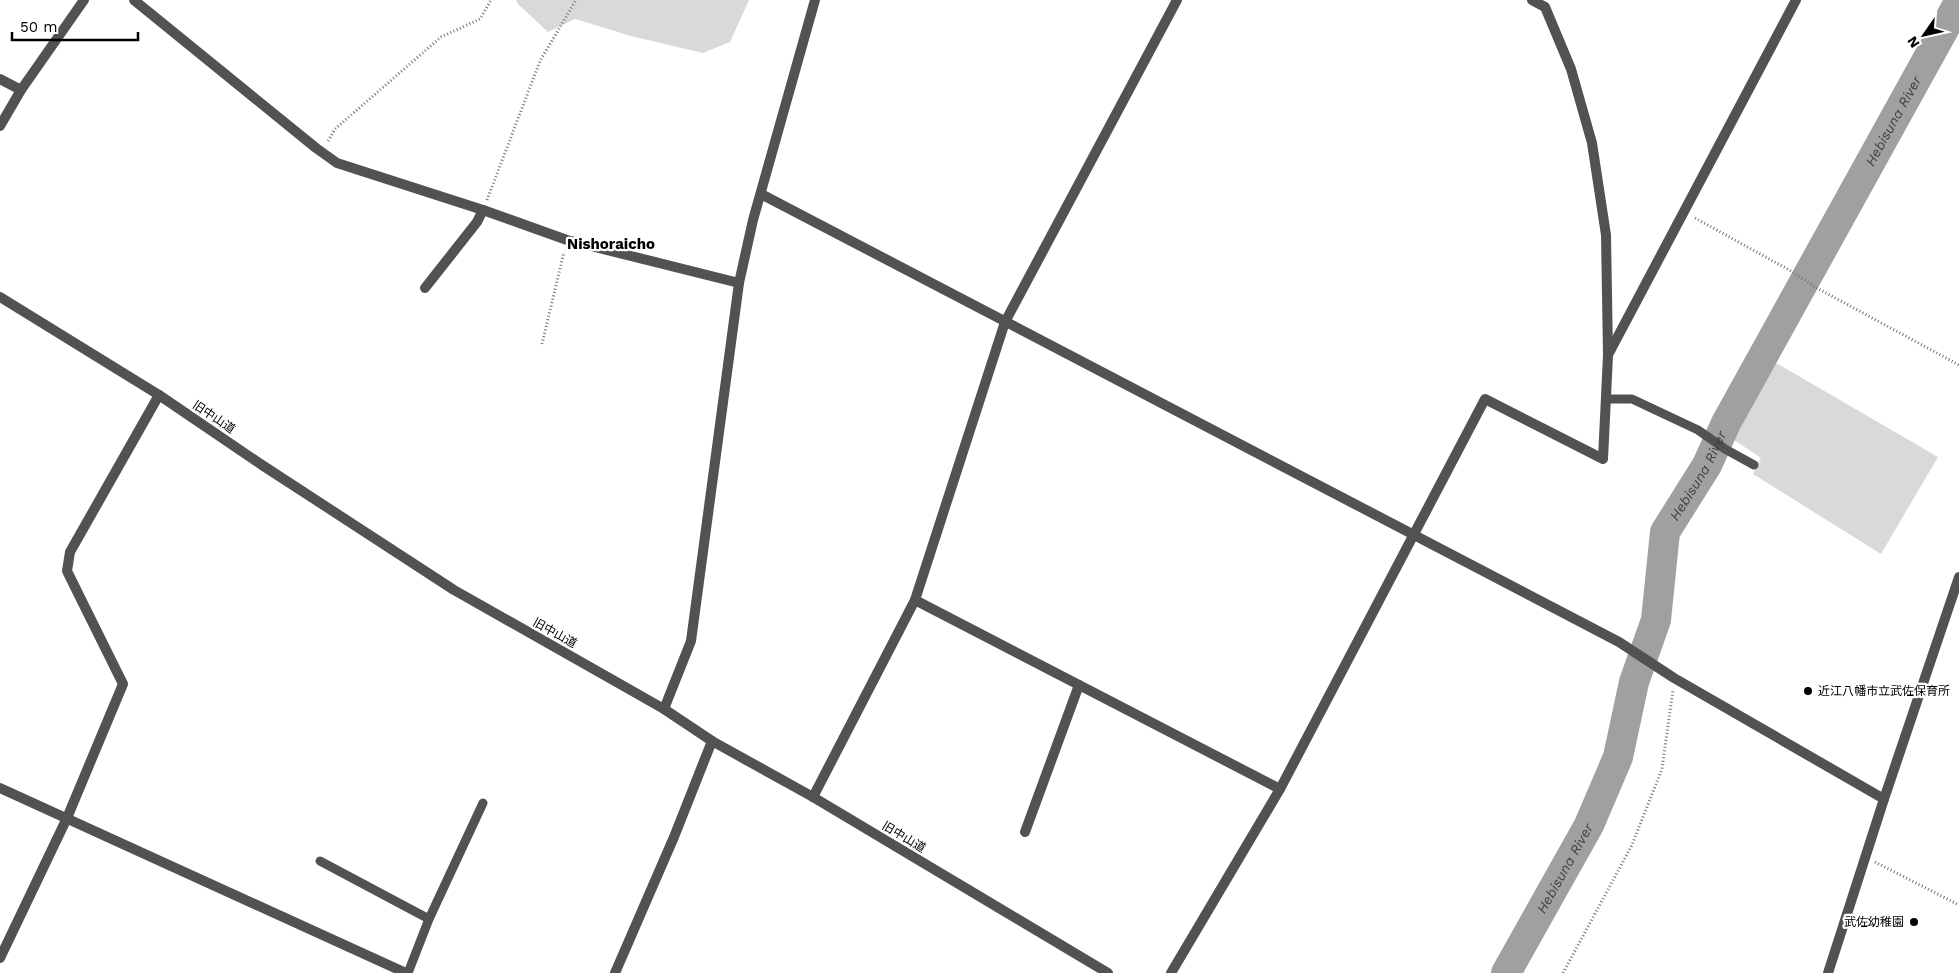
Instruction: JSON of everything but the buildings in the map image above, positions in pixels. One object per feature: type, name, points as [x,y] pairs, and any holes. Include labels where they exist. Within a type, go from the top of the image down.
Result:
[{"type":"street","points":[[0,126],[21,90],[84,0]]},
{"type":"street","points":[[134,0],[338,163],[483,210],[567,240],[739,283]]},
{"type":"street","points":[[664,709],[691,641],[739,283],[761,194],[815,0]]},
{"type":"street","points":[[813,797],[915,600],[1005,322],[1177,0]]},
{"type":"street","points":[[1171,973],[1280,789],[1485,399],[1603,458],[1608,355],[1606,235],[1592,143],[1571,68],[1545,7],[1532,0]]},
{"type":"street","points":[[1608,355],[1796,0]]},
{"type":"street","points":[[0,79],[21,90]]},
{"type":"street","points":[[761,194],[1414,534],[1630,649],[1674,678],[1884,799]]},
{"type":"street","points":[[425,288],[477,222],[483,210]]},
{"type":"street","name":"旧中山道","points":[[0,297],[159,394],[262,465],[454,590],[664,709],[712,741],[813,797],[1108,973]]},
{"type":"street","points":[[0,958],[67,818],[123,684],[67,571],[70,552],[159,394]]},
{"type":"street","points":[[1828,973],[1959,577]]},
{"type":"street","points":[[915,600],[1280,789]]},
{"type":"street","points":[[1025,832],[1078,685]]},
{"type":"street","points":[[615,973],[674,837],[712,741]]},
{"type":"street","points":[[0,788],[407,973]]},
{"type":"lane","points":[[1606,399],[1632,399],[1698,430],[1725,449],[1754,465]]},
{"type":"lane","points":[[407,973],[429,920],[483,804]]},
{"type":"lane","points":[[320,861],[429,920]]},
{"type":"path","points":[[322,152],[335,129],[441,37],[480,19],[491,0]]},
{"type":"path","points":[[483,210],[540,60],[576,0]]},
{"type":"path","points":[[1685,212],[1791,271],[1815,287],[1959,365]]},
{"type":"path","points":[[542,344],[567,240]]},
{"type":"path","points":[[1563,973],[1632,844],[1662,769],[1674,678]]},
{"type":"path","points":[[1866,857],[1959,905]]},
{"type":"shaded area","points":[[516,0],[749,0],[730,42],[703,53],[631,36],[575,19],[548,32]]},
{"type":"shaded area","points":[[1771,360],[1938,457],[1881,554],[1753,474],[1761,458],[1731,438]]},
{"type":"waterway","name":"Hebisuna River","points":[[1506,973],[1589,825],[1618,757],[1634,682],[1656,620],[1665,532],[1707,465],[1726,423],[1959,2]]},
{"type":"place","name":"近江八幡市立武佐保育所","points":[[1808,691]]},
{"type":"place","name":"武佐幼稚園","points":[[1914,922]]},
{"type":"district","name":"Nishoraicho","points":[[611,244]]}]
